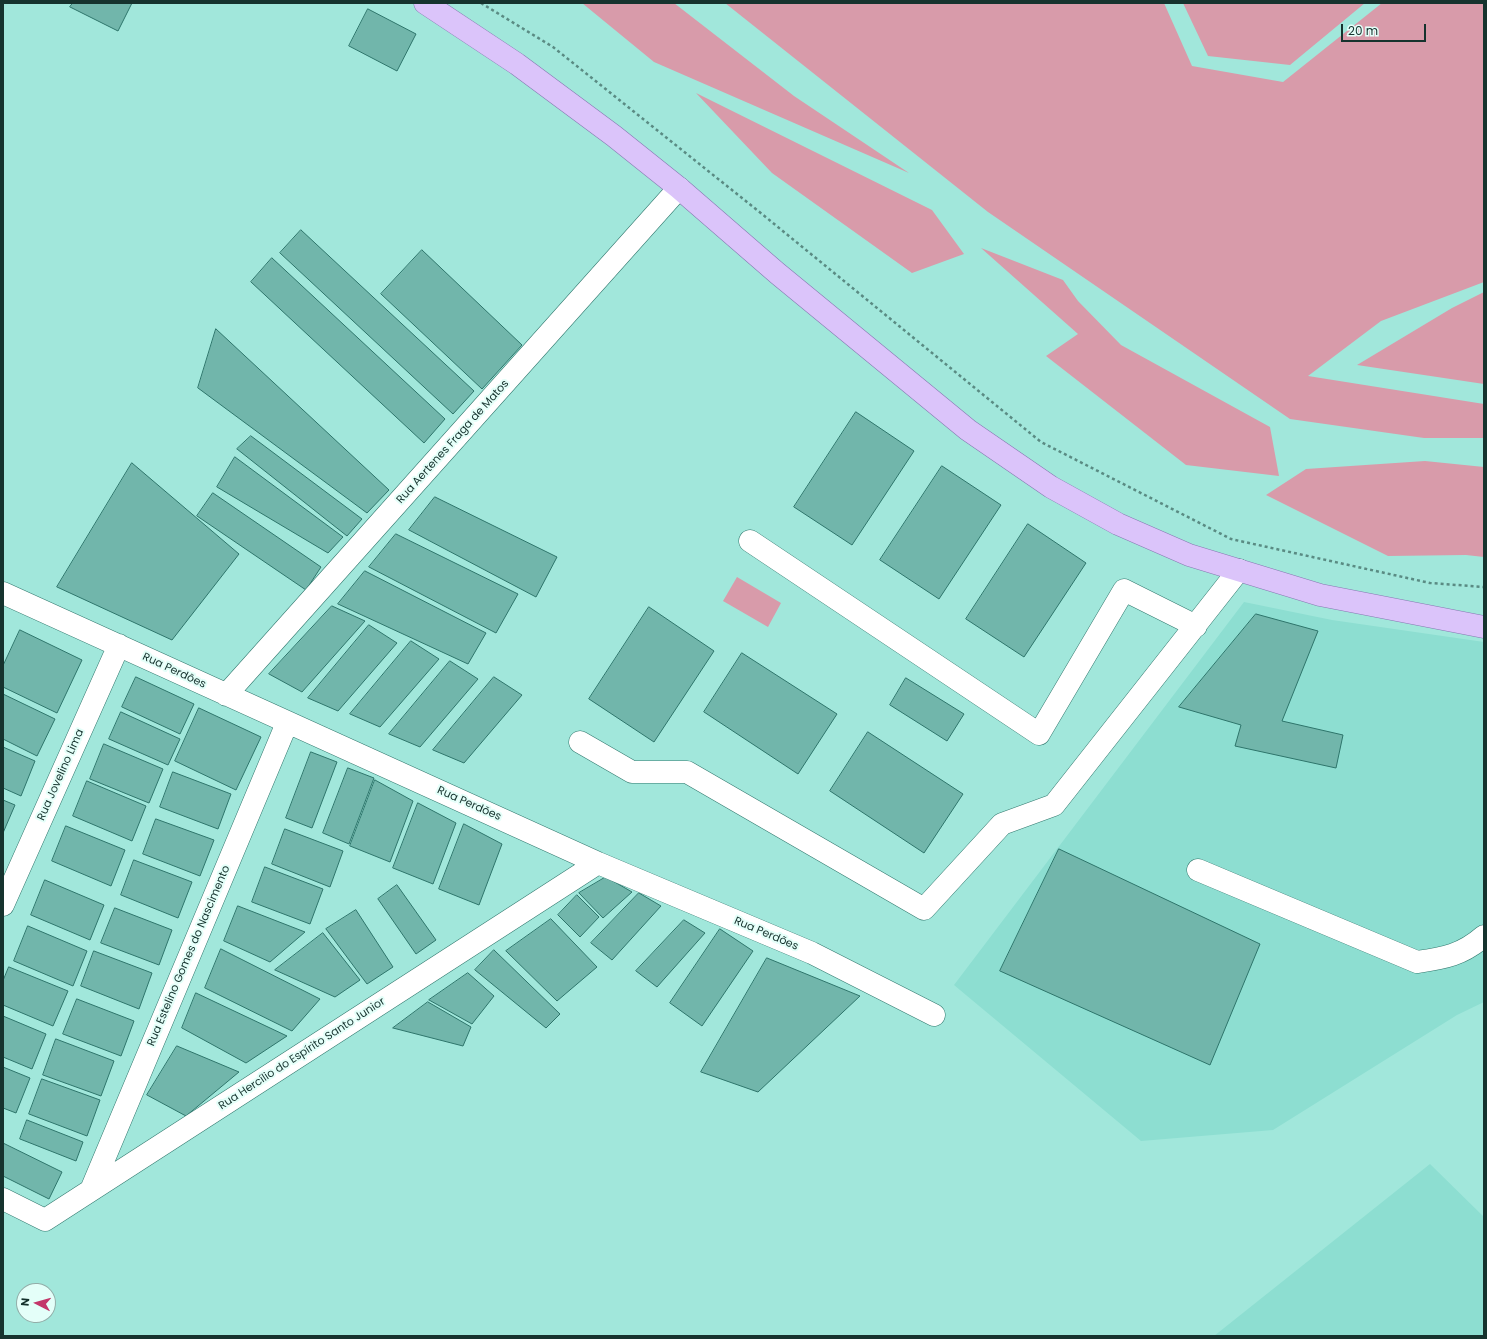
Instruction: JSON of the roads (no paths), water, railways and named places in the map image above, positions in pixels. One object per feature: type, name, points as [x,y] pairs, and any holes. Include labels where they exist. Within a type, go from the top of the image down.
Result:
[{"type":"main road","points":[[425,3],[517,64],[614,136],[679,188],[777,273],[968,430],[1050,486],[1118,524],[1189,555],[1320,595],[1484,627]]},
{"type":"street","name":"Rua Aertenes Fraga de Matos","points":[[226,695],[679,188]]},
{"type":"street","points":[[750,541],[1039,734],[1124,590],[1196,626]]},
{"type":"street","points":[[580,742],[632,772],[687,772],[924,909],[1002,824],[1054,806],[1239,570]]},
{"type":"street","name":"Rua Perdões","points":[[3,593],[598,863],[812,953],[934,1015]]},
{"type":"street","name":"Rua Jovelino Lima","points":[[3,905],[119,645]]},
{"type":"street","name":"Rua Estelino Gomes do Nascimento","points":[[91,1190],[287,722]]},
{"type":"street","name":"Rua Hercílio do Espírito Santo Junior","points":[[3,1199],[45,1220],[598,863]]},
{"type":"street","points":[[1198,870],[1417,962],[1449,957],[1472,946],[1484,936]]}]
